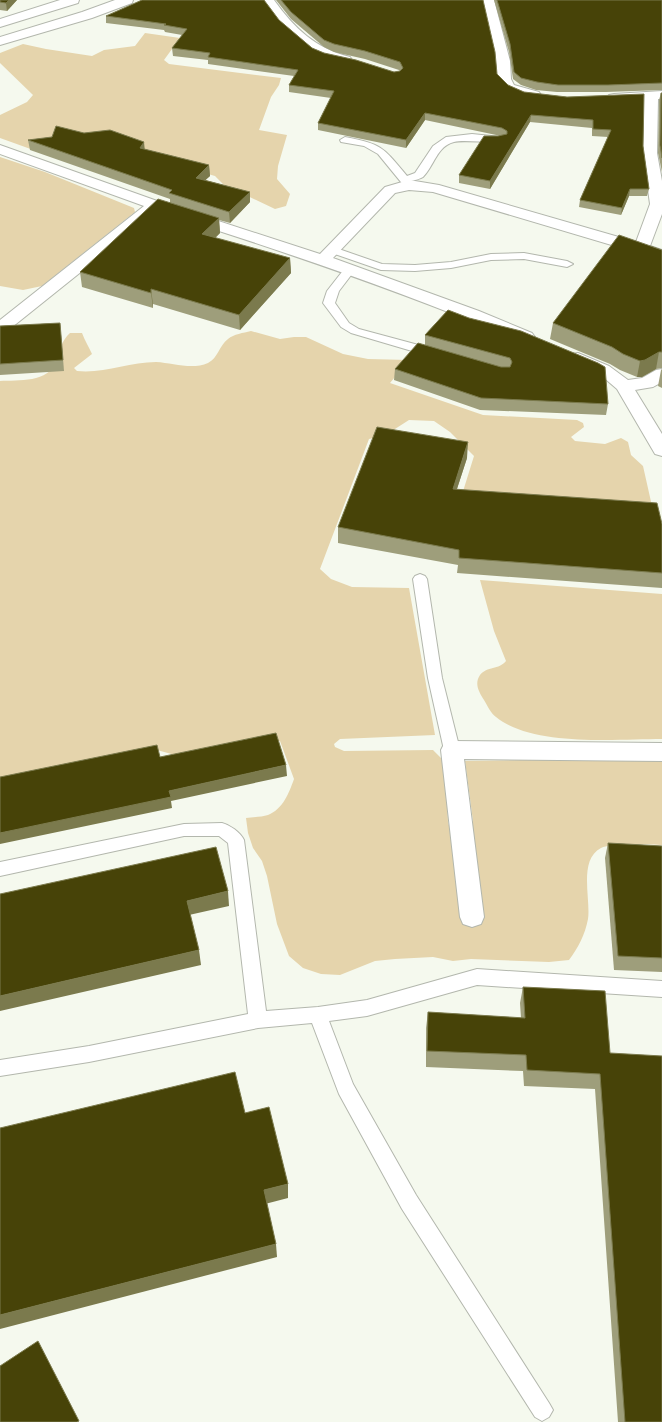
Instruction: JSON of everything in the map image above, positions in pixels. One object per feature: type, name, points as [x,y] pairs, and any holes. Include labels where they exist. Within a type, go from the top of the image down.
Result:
[{"type":"main road","points":[[0,23],[73,0]]},
{"type":"main road","points":[[0,41],[87,15],[127,0]]},
{"type":"main road","points":[[267,0],[285,23],[318,51],[329,56],[355,62]]},
{"type":"main road","points":[[488,0],[503,61],[504,79],[509,88],[524,93],[547,96]]},
{"type":"main road","points":[[600,98],[656,95],[658,204],[641,249]]},
{"type":"main road","points":[[0,149],[155,205],[328,255],[349,270],[473,314],[538,342]]},
{"type":"main road","points":[[328,255],[390,190],[407,182],[434,188],[662,255]]},
{"type":"main road","points":[[0,328],[155,205]]},
{"type":"main road","points":[[567,354],[603,369],[618,379],[624,386],[662,450]]},
{"type":"main road","points":[[624,386],[648,383],[662,374]]},
{"type":"main road","points":[[472,918],[452,750],[662,752]]},
{"type":"lane","points":[[345,140],[367,144],[382,152],[407,182],[419,175],[437,148],[450,139],[472,137],[500,140]]},
{"type":"lane","points":[[328,255],[381,267],[415,268],[450,265],[491,257],[524,256],[567,264]]},
{"type":"lane","points":[[349,270],[333,291],[329,303],[345,324],[355,331],[444,357]]},
{"type":"lane","points":[[420,579],[435,678],[452,750]]},
{"type":"lane","points":[[0,869],[184,830],[222,829],[236,840],[258,1020]]},
{"type":"lane","points":[[0,1068],[89,1054],[258,1020],[318,1015],[367,1008],[477,977],[662,989]]},
{"type":"lane","points":[[318,1015],[345,1088],[398,1182],[542,1410]]},
{"type":"shaded area","points":[[145,33],[180,38],[164,60],[169,64],[281,78],[279,85],[271,97],[259,130],[287,135],[278,166],[277,179],[290,194],[286,206],[275,209],[224,185],[215,176],[180,166],[50,156],[0,138],[0,115],[27,102],[33,95],[0,63],[0,53],[23,44],[92,56],[104,50],[135,46]]},
{"type":"shaded area","points":[[0,157],[45,172],[134,208],[135,212],[42,286],[23,290],[0,286]]},
{"type":"shaded area","points":[[251,331],[280,339],[306,337],[343,354],[368,359],[409,360],[390,383],[483,415],[577,420],[583,423],[584,427],[571,437],[575,441],[605,444],[621,438],[628,442],[631,455],[643,466],[654,515],[460,501],[474,456],[450,432],[434,421],[409,420],[384,436],[369,439],[320,569],[331,579],[352,587],[409,588],[435,735],[340,739],[334,744],[335,747],[344,751],[433,750],[445,762],[448,822],[450,829],[460,832],[473,821],[465,761],[578,759],[662,760],[662,845],[612,845],[601,848],[594,854],[590,861],[587,880],[587,925],[581,941],[569,960],[549,962],[471,959],[453,961],[433,957],[395,959],[375,961],[340,975],[321,974],[303,968],[289,956],[277,924],[267,876],[262,861],[253,848],[248,833],[246,818],[266,816],[278,809],[282,805],[290,790],[294,779],[280,741],[204,756],[175,755],[157,750],[0,782],[0,381],[32,379],[47,373],[52,368],[63,342],[70,333],[82,333],[92,354],[74,368],[77,371],[97,371],[156,362],[189,366],[202,365],[211,361],[222,345],[230,337]]},
{"type":"shaded area","points":[[480,580],[662,594],[662,739],[599,740],[553,737],[531,733],[512,727],[494,716],[480,694],[477,682],[478,678],[483,672],[500,666],[506,661],[494,631]]},
{"type":"building","points":[[0,0],[9,0],[6,3],[0,2]]},
{"type":"building","points":[[142,0],[264,0],[279,20],[312,48],[324,53],[356,60],[394,72],[400,71],[403,68],[400,62],[324,40],[291,12],[281,0],[483,0],[495,52],[497,74],[508,85],[524,92],[567,97],[644,94],[643,146],[649,189],[630,189],[622,208],[580,200],[611,130],[593,129],[593,120],[531,115],[490,181],[459,175],[484,136],[498,136],[507,134],[507,131],[502,128],[425,113],[406,140],[318,123],[334,91],[289,85],[298,70],[208,57],[210,53],[172,48],[187,29],[164,25],[166,24],[106,16]]},
{"type":"building","points":[[497,0],[662,0],[662,83],[558,85],[521,78],[514,72],[510,44]]},
{"type":"building","points":[[662,93],[662,158],[660,145]]},
{"type":"building","points":[[56,126],[84,133],[110,130],[144,142],[140,148],[209,165],[196,178],[250,192],[229,212],[169,193],[172,190],[28,140],[52,137]]},
{"type":"building","points":[[158,199],[219,218],[202,234],[290,258],[239,315],[151,289],[151,293],[80,272]]},
{"type":"building","points":[[619,235],[662,250],[662,352],[640,361],[623,354],[612,347],[553,323]]},
{"type":"building","points":[[448,310],[469,318],[521,331],[605,367],[608,404],[481,398],[395,369],[418,343],[501,367],[510,367],[512,362],[510,358],[425,335]]},
{"type":"building","points":[[60,323],[63,360],[0,364],[0,326]]},
{"type":"building","points":[[377,427],[468,442],[453,489],[657,503],[662,524],[662,573],[459,558],[459,550],[338,527]]},
{"type":"building","points":[[276,733],[286,765],[169,791],[171,797],[0,833],[0,777],[157,745],[160,757]]},
{"type":"building","points":[[608,843],[662,846],[662,958],[618,956]]},
{"type":"building","points":[[216,847],[228,891],[187,901],[199,950],[0,996],[0,894]]},
{"type":"building","points":[[523,987],[605,991],[610,1053],[662,1056],[662,1422],[625,1422],[600,1074],[527,1070],[526,1055],[427,1051],[428,1012],[525,1018]]},
{"type":"building","points":[[235,1072],[245,1113],[269,1107],[288,1184],[264,1190],[276,1244],[0,1315],[0,1128]]},
{"type":"building","points":[[38,1341],[79,1421],[77,1422],[0,1422],[0,1366]]}]
